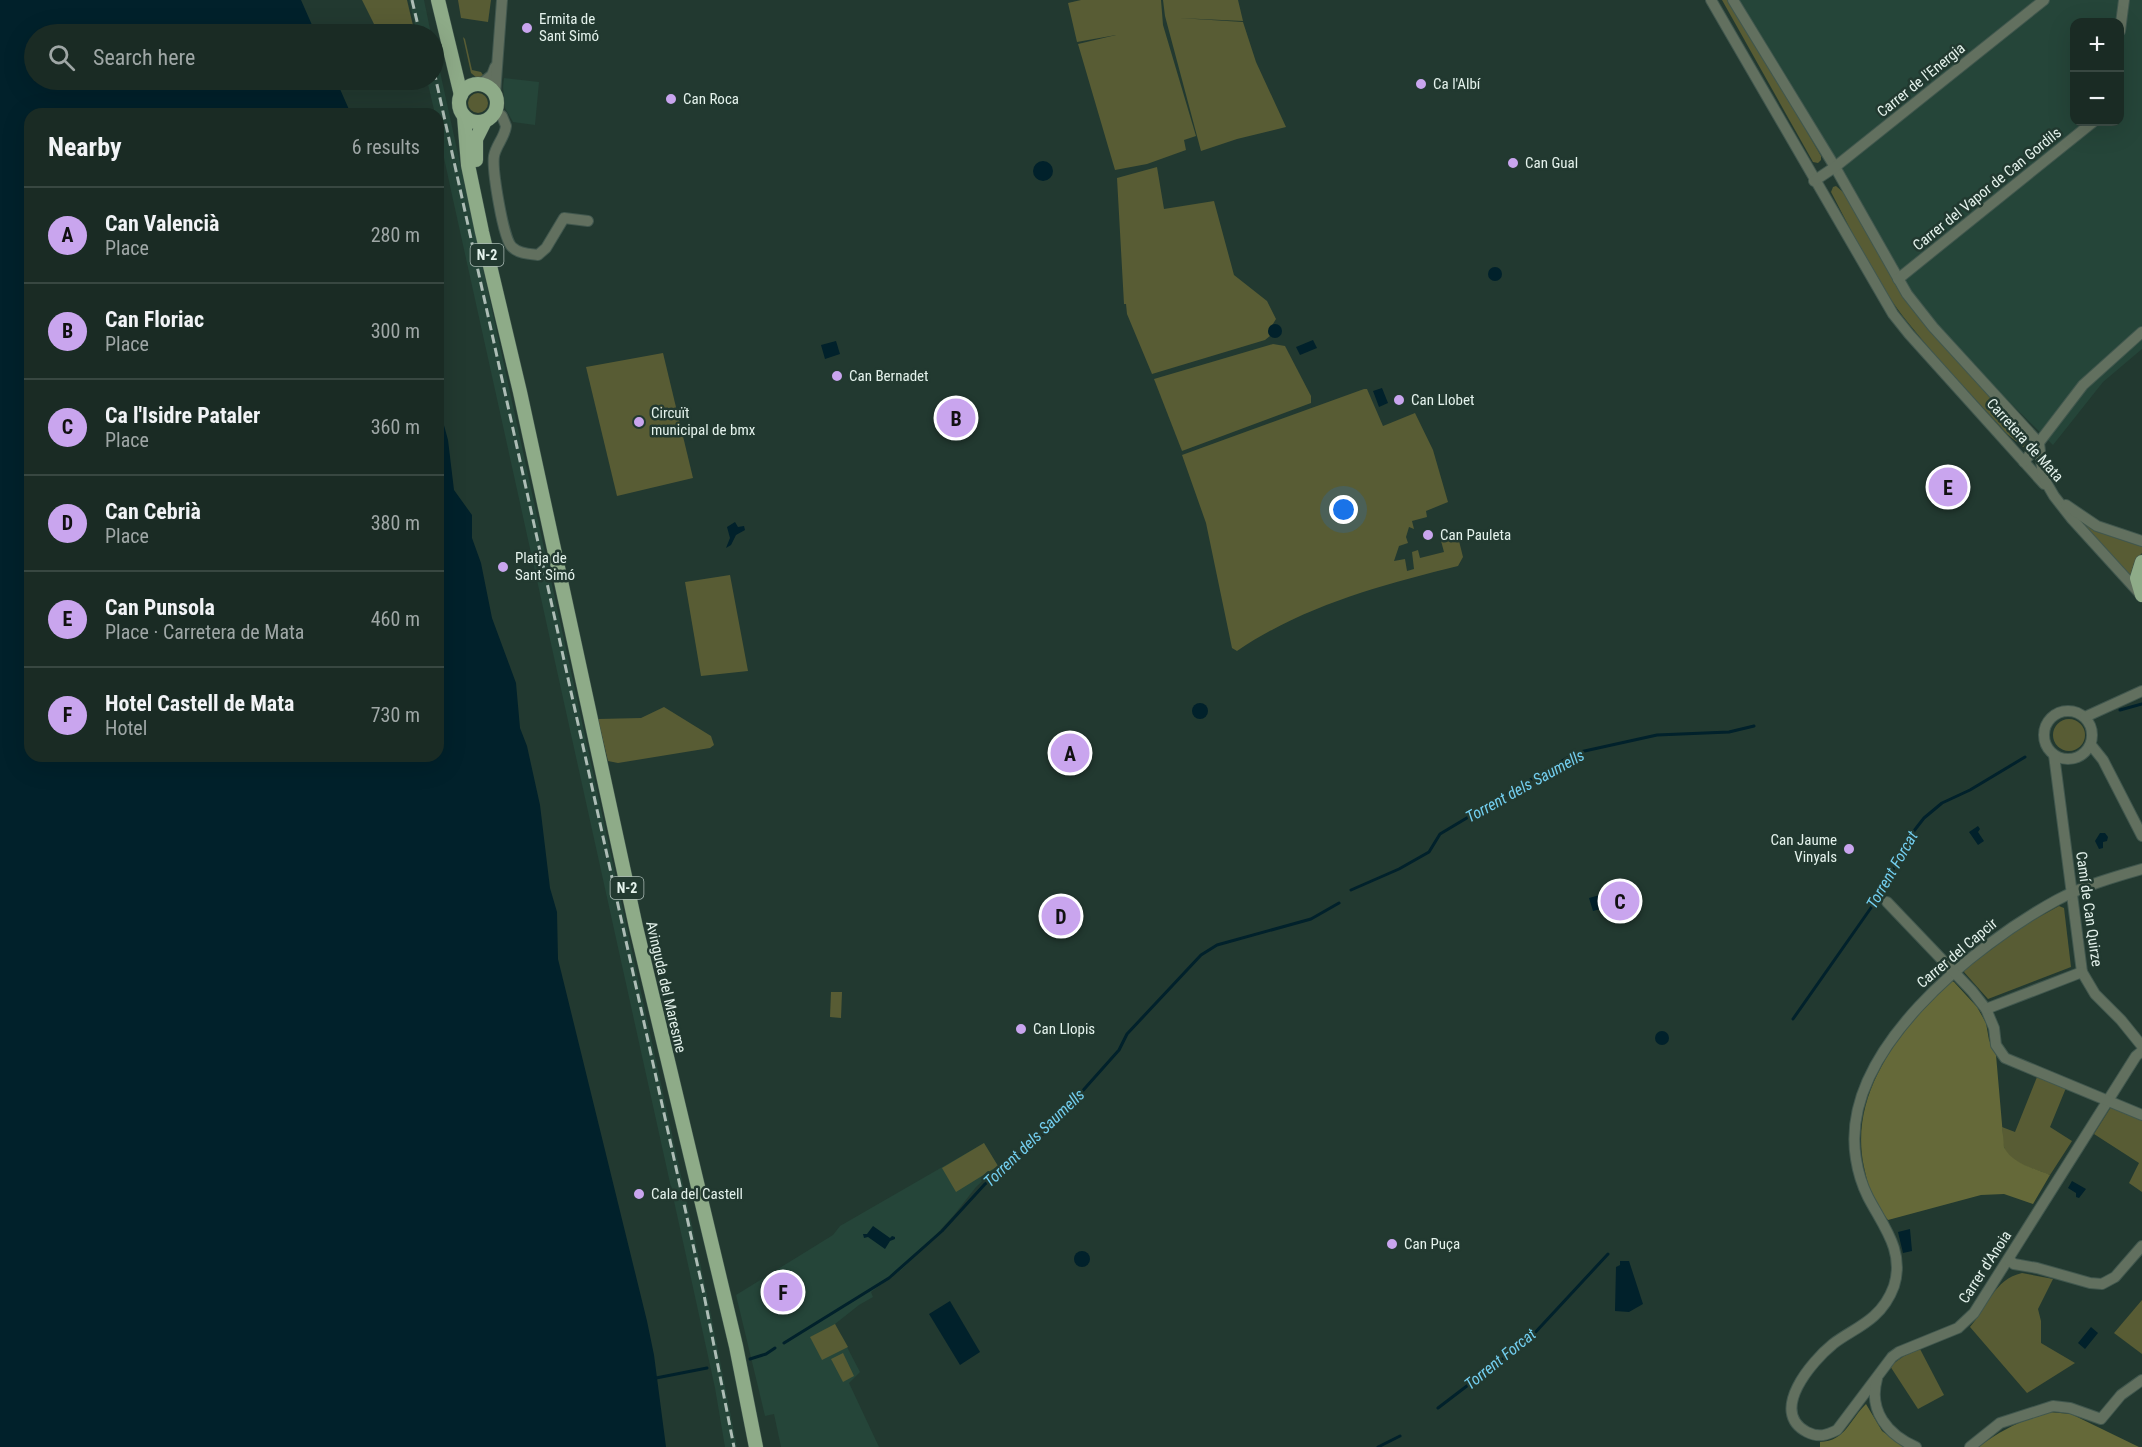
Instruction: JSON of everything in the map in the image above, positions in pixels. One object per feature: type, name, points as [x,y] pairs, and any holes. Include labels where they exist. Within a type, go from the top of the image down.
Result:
[{"type":"main road","points":[[441,1],[465,75],[491,89],[495,94],[497,105],[490,116],[474,122],[464,116],[459,102],[468,86],[478,84]]},
{"type":"main road","points":[[441,1],[461,95]]},
{"type":"main road","name":"Avinguda del Maresme","points":[[464,116],[468,165],[476,202],[520,392],[636,927],[736,1346],[756,1447]]},
{"type":"main road","name":"Avinguda del Maresme","points":[[490,116],[476,139],[475,148],[518,363],[520,392]]},
{"type":"main road","points":[[2142,562],[2137,578],[2142,595]]},
{"type":"street","points":[[495,94],[502,0]]},
{"type":"street","name":"Carretera de Mata","points":[[1711,0],[1893,314],[2054,496]]},
{"type":"street","name":"Carretera de Mata","points":[[1733,0],[1808,126],[1836,167],[1907,294],[1933,327],[2039,443],[2043,477],[2054,496]]},
{"type":"street","name":"Carrer de l'Energia","points":[[1814,180],[1836,167],[2044,0]]},
{"type":"street","points":[[2122,18],[2124,0]]},
{"type":"street","points":[[478,84],[492,75],[496,64]]},
{"type":"street","points":[[490,116],[502,116],[506,126],[495,151],[493,165],[509,245],[517,250],[538,255],[546,248],[564,218],[588,221]]},
{"type":"street","name":"Carrer del Vapor de Can Gordils","points":[[1898,279],[2089,126]]},
{"type":"street","points":[[2024,462],[2083,385],[2142,332]]},
{"type":"street","points":[[2054,496],[2097,526],[2142,541]]},
{"type":"street","points":[[2054,496],[2064,510],[2142,595]]},
{"type":"street","points":[[2085,717],[2142,691]]},
{"type":"street","points":[[2069,710],[2085,717],[2092,730],[2091,745],[2079,757],[2070,759],[2054,755],[2044,740],[2047,723],[2053,716],[2069,710]]},
{"type":"street","points":[[2091,745],[2103,760],[2142,836]]},
{"type":"street","name":"Camí de Can Quirze","points":[[2054,755],[2082,972],[2095,994],[2121,1020],[2142,1046]]},
{"type":"street","name":"Carrer del Capcir","points":[[1792,1399],[1818,1358],[1874,1316],[1888,1299],[1894,1285],[1896,1256],[1893,1244],[1860,1178],[1855,1133],[1857,1112],[1873,1070],[1886,1048],[1924,1000],[1953,972],[2011,927],[2072,894],[2113,877],[2142,869]]},
{"type":"street","points":[[1887,902],[1986,1009],[1994,1028],[1996,1045],[2004,1058],[2142,1115]]},
{"type":"street","points":[[1986,1009],[2082,972]]},
{"type":"street","name":"Carrer d'Anoia","points":[[1792,1399],[1791,1409],[1797,1425],[1810,1434],[1826,1435],[1837,1430],[1886,1362],[1899,1352],[1948,1334],[1967,1322],[2136,1056],[2142,1051]]},
{"type":"street","points":[[2008,1260],[2014,1264],[2102,1284],[2115,1277],[2142,1246]]},
{"type":"street","points":[[1879,1373],[1875,1403],[1882,1421],[1894,1435],[1916,1447]]},
{"type":"street","points":[[1970,1447],[2000,1423],[2053,1406],[2070,1408],[2102,1419],[2121,1395],[2142,1380]]},
{"type":"shaded area","points":[[362,0],[407,0],[413,24],[374,24]]},
{"type":"shaded area","points":[[409,0],[424,0],[429,24],[415,24]]},
{"type":"shaded area","points":[[458,0],[491,0],[488,22],[461,18]]},
{"type":"shaded area","points":[[1081,0],[1161,0],[1163,25],[1196,136],[1184,140],[1186,150],[1147,164],[1115,170],[1078,44],[1116,35],[1077,42],[1068,3]]},
{"type":"shaded area","points":[[1163,0],[1238,0],[1243,21],[1179,18],[1243,22],[1256,62],[1286,127],[1201,151],[1165,16]]},
{"type":"shaded area","points":[[1722,0],[1730,0],[1821,156],[1818,163],[1813,162]]},
{"type":"shaded area","points":[[1733,0],[2142,0],[2142,349],[2103,382],[2053,445],[1933,327]]},
{"type":"shaded area","points":[[463,37],[472,70],[481,72],[485,78],[477,78],[471,73]]},
{"type":"shaded area","points":[[504,78],[539,82],[535,125],[513,122],[505,108]]},
{"type":"shaded area","points":[[429,90],[444,90],[706,1290],[737,1447],[725,1447],[715,1388],[444,157],[444,108],[434,108]]},
{"type":"shaded area","points":[[478,93],[485,96],[488,103],[485,110],[478,113],[471,110],[468,103],[471,96]]},
{"type":"shaded area","points":[[1157,167],[1164,209],[1214,201],[1234,275],[1267,301],[1276,319],[1268,332],[1270,336],[1265,340],[1152,374],[1127,314],[1126,304],[1124,304],[1117,178]]},
{"type":"shaded area","points":[[1836,186],[1844,193],[1900,291],[2028,437],[2027,446],[2023,447],[2007,434],[1933,353],[1898,310],[1867,260],[1831,192]]},
{"type":"shaded area","points":[[1273,344],[1285,346],[1311,396],[1311,403],[1182,451],[1154,379]]},
{"type":"shaded area","name":"Circuït municipal de bmx","points":[[663,353],[693,478],[617,496],[586,367]]},
{"type":"shaded area","points":[[1367,389],[1383,426],[1415,413],[1433,450],[1448,502],[1426,511],[1427,517],[1412,521],[1414,529],[1409,527],[1406,537],[1408,543],[1399,546],[1394,561],[1405,559],[1407,571],[1414,569],[1412,552],[1418,550],[1420,558],[1444,552],[1440,537],[1457,533],[1463,557],[1458,566],[1372,589],[1316,609],[1262,635],[1237,651],[1232,648],[1206,523],[1182,455]]},
{"type":"shaded area","points":[[2083,523],[2096,531],[2142,546],[2142,553],[2134,563],[2130,577]]},
{"type":"shaded area","points":[[730,575],[748,671],[701,676],[685,582]]},
{"type":"shaded area","points":[[664,707],[711,736],[714,745],[710,748],[618,763],[608,761],[598,719],[641,718]]},
{"type":"shaded area","points":[[2069,719],[2080,724],[2085,735],[2080,746],[2069,751],[2058,746],[2053,735],[2058,724]]},
{"type":"shaded area","points":[[2059,906],[2064,908],[2071,967],[1988,999],[1964,972],[1965,969],[2023,926]]},
{"type":"shaded area","points":[[831,992],[842,992],[841,1018],[830,1017]]},
{"type":"shaded area","points":[[2037,1077],[2066,1088],[2050,1127],[2072,1141],[2050,1175],[2011,1158],[2003,1142],[2002,1127],[2015,1132]]},
{"type":"shaded area","points":[[2111,1107],[2142,1119],[2142,1192],[2129,1183],[2139,1163],[2094,1134]]},
{"type":"shaded area","points":[[984,1143],[998,1166],[976,1187],[921,1251],[901,1270],[871,1292],[873,1297],[835,1324],[860,1372],[849,1383],[879,1447],[781,1447],[774,1414],[765,1416],[736,1295],[833,1235],[840,1226]]},
{"type":"shaded area","points":[[984,1143],[998,1166],[956,1192],[942,1168]]},
{"type":"shaded area","points":[[2022,1273],[2053,1279],[2038,1309],[2041,1321],[2041,1343],[2075,1363],[2027,1393],[1970,1327],[2004,1281]]},
{"type":"shaded area","points":[[2142,1300],[2142,1354],[2114,1333]]},
{"type":"shaded area","points":[[835,1324],[848,1347],[822,1360],[810,1337]]},
{"type":"shaded area","points":[[1920,1349],[1944,1395],[1918,1409],[1890,1366]]},
{"type":"shaded area","points":[[843,1353],[854,1376],[843,1382],[831,1359]]},
{"type":"green space","points":[[1952,981],[1977,1007],[1986,1023],[1989,1040],[1996,1055],[2004,1147],[2012,1158],[2050,1175],[2033,1204],[2004,1194],[1981,1195],[1888,1220],[1878,1208],[1864,1167],[1861,1140],[1864,1113],[1871,1088],[1898,1041],[1914,1019]]},
{"type":"green space","points":[[1866,1404],[1882,1431],[1904,1447],[1820,1447],[1820,1442],[1829,1441],[1842,1433]]},
{"type":"green space","points":[[2049,1412],[2071,1414],[2139,1447],[1978,1447],[2012,1426]]},
{"type":"water","points":[[0,0],[301,0],[312,24],[24,24],[24,90],[340,90],[348,108],[24,108],[24,762],[444,762],[444,425],[454,490],[472,515],[472,538],[481,563],[492,618],[516,683],[520,728],[527,746],[540,805],[550,888],[557,912],[558,959],[647,1321],[654,1355],[666,1447],[0,1447]]},
{"type":"water","points":[[1039,161],[1047,161],[1053,167],[1053,175],[1047,181],[1039,181],[1033,175],[1033,167]]},
{"type":"water","points":[[1495,267],[1500,269],[1502,274],[1500,279],[1495,281],[1490,279],[1488,274],[1490,269]]},
{"type":"water","points":[[1272,324],[1278,324],[1282,331],[1278,338],[1272,338],[1268,334],[1268,328]]},
{"type":"water","points":[[1313,340],[1317,348],[1300,355],[1296,347]]},
{"type":"water","points":[[836,341],[840,354],[825,359],[821,345]]},
{"type":"water","points":[[1382,388],[1388,403],[1379,407],[1373,391]]},
{"type":"water","points":[[735,522],[738,527],[744,526],[745,530],[736,535],[731,545],[726,548],[730,538],[727,527]]},
{"type":"water","points":[[1200,703],[1208,711],[1200,719],[1192,711]]},
{"type":"water","points":[[1978,826],[1980,829],[1978,832],[1984,841],[1978,845],[1969,832]]},
{"type":"water","points":[[2100,833],[2105,833],[2108,837],[2107,841],[2103,842],[2103,848],[2099,849],[2095,841]]},
{"type":"water","points":[[1600,895],[1604,908],[1593,911],[1589,898]]},
{"type":"water","points":[[1659,1031],[1665,1031],[1669,1038],[1665,1045],[1659,1045],[1655,1041],[1655,1035]]},
{"type":"water","points":[[2072,1181],[2086,1189],[2079,1198],[2068,1188]]},
{"type":"water","points":[[873,1226],[890,1238],[895,1237],[885,1249],[868,1237],[864,1238],[863,1234],[867,1234]]},
{"type":"water","points":[[1910,1229],[1912,1251],[1903,1253],[1898,1232]]},
{"type":"water","points":[[1082,1251],[1090,1259],[1082,1267],[1074,1259]]},
{"type":"water","points":[[1620,1261],[1629,1261],[1643,1304],[1629,1312],[1615,1311],[1616,1267],[1620,1265]]},
{"type":"water","points":[[950,1301],[980,1352],[960,1365],[929,1314]]},
{"type":"water","points":[[2091,1327],[2098,1333],[2085,1349],[2078,1343]]},
{"type":"waterway","points":[[2120,710],[2142,704]]},
{"type":"waterway","name":"Torrent dels Saumells","points":[[1351,890],[1399,869],[1429,852],[1440,834],[1580,752],[1657,735],[1729,732],[1754,726]]},
{"type":"waterway","name":"Torrent Forcat","points":[[1793,1019],[1880,895],[1910,836],[1924,818],[1942,803],[1970,790],[2025,757]]},
{"type":"waterway","name":"Torrent dels Saumells","points":[[784,1343],[889,1278],[942,1231],[985,1184],[1032,1145],[1054,1123],[1119,1050],[1127,1034],[1201,955],[1217,945],[1311,919],[1339,903]]},
{"type":"waterway","name":"Torrent Forcat","points":[[1438,1408],[1531,1337],[1608,1254]]},
{"type":"waterway","name":"Torrent dels Saumells","points":[[750,1359],[766,1354],[775,1348]]},
{"type":"waterway","points":[[656,1378],[707,1368]]},
{"type":"waterway","name":"Torrent Forcat","points":[[1378,1447],[1400,1436]]},
{"type":"railway","points":[[412,0],[418,24]]},
{"type":"railway","points":[[438,90],[442,108]]},
{"type":"railway","points":[[444,116],[703,1290],[734,1447]]},
{"type":"place","name":"Ermita de Sant Simó","points":[[527,28]]},
{"type":"place","name":"Ca l'Albí","points":[[1421,84]]},
{"type":"place","name":"Can Roca","points":[[671,99]]},
{"type":"place","name":"Can Gual","points":[[1513,163]]},
{"type":"place","name":"Can Bernadet","points":[[837,376]]},
{"type":"place","name":"Can Llobet","points":[[1399,400]]},
{"type":"place","name":"Can Floriac","points":[[956,418]]},
{"type":"place","name":"Circuït municipal de bmx","points":[[639,422]]},
{"type":"place","name":"Can Punsola","points":[[1948,487]]},
{"type":"place","name":"Can Pauleta","points":[[1428,535]]},
{"type":"place","name":"Platja de Sant Simó","points":[[503,567]]},
{"type":"place","name":"Can Valencià","points":[[1070,753]]},
{"type":"place","name":"Can Jaume Vinyals","points":[[1849,849]]},
{"type":"place","name":"Ca l'Isidre Pataler","points":[[1620,901]]},
{"type":"place","name":"Can Cebrià","points":[[1061,916]]},
{"type":"place","name":"Can Llopis","points":[[1021,1029]]},
{"type":"place","name":"Cala del Castell","points":[[639,1194]]},
{"type":"place","name":"Can Puça","points":[[1392,1244]]},
{"type":"place","name":"Hotel Castell de Mata","points":[[783,1292]]}]
